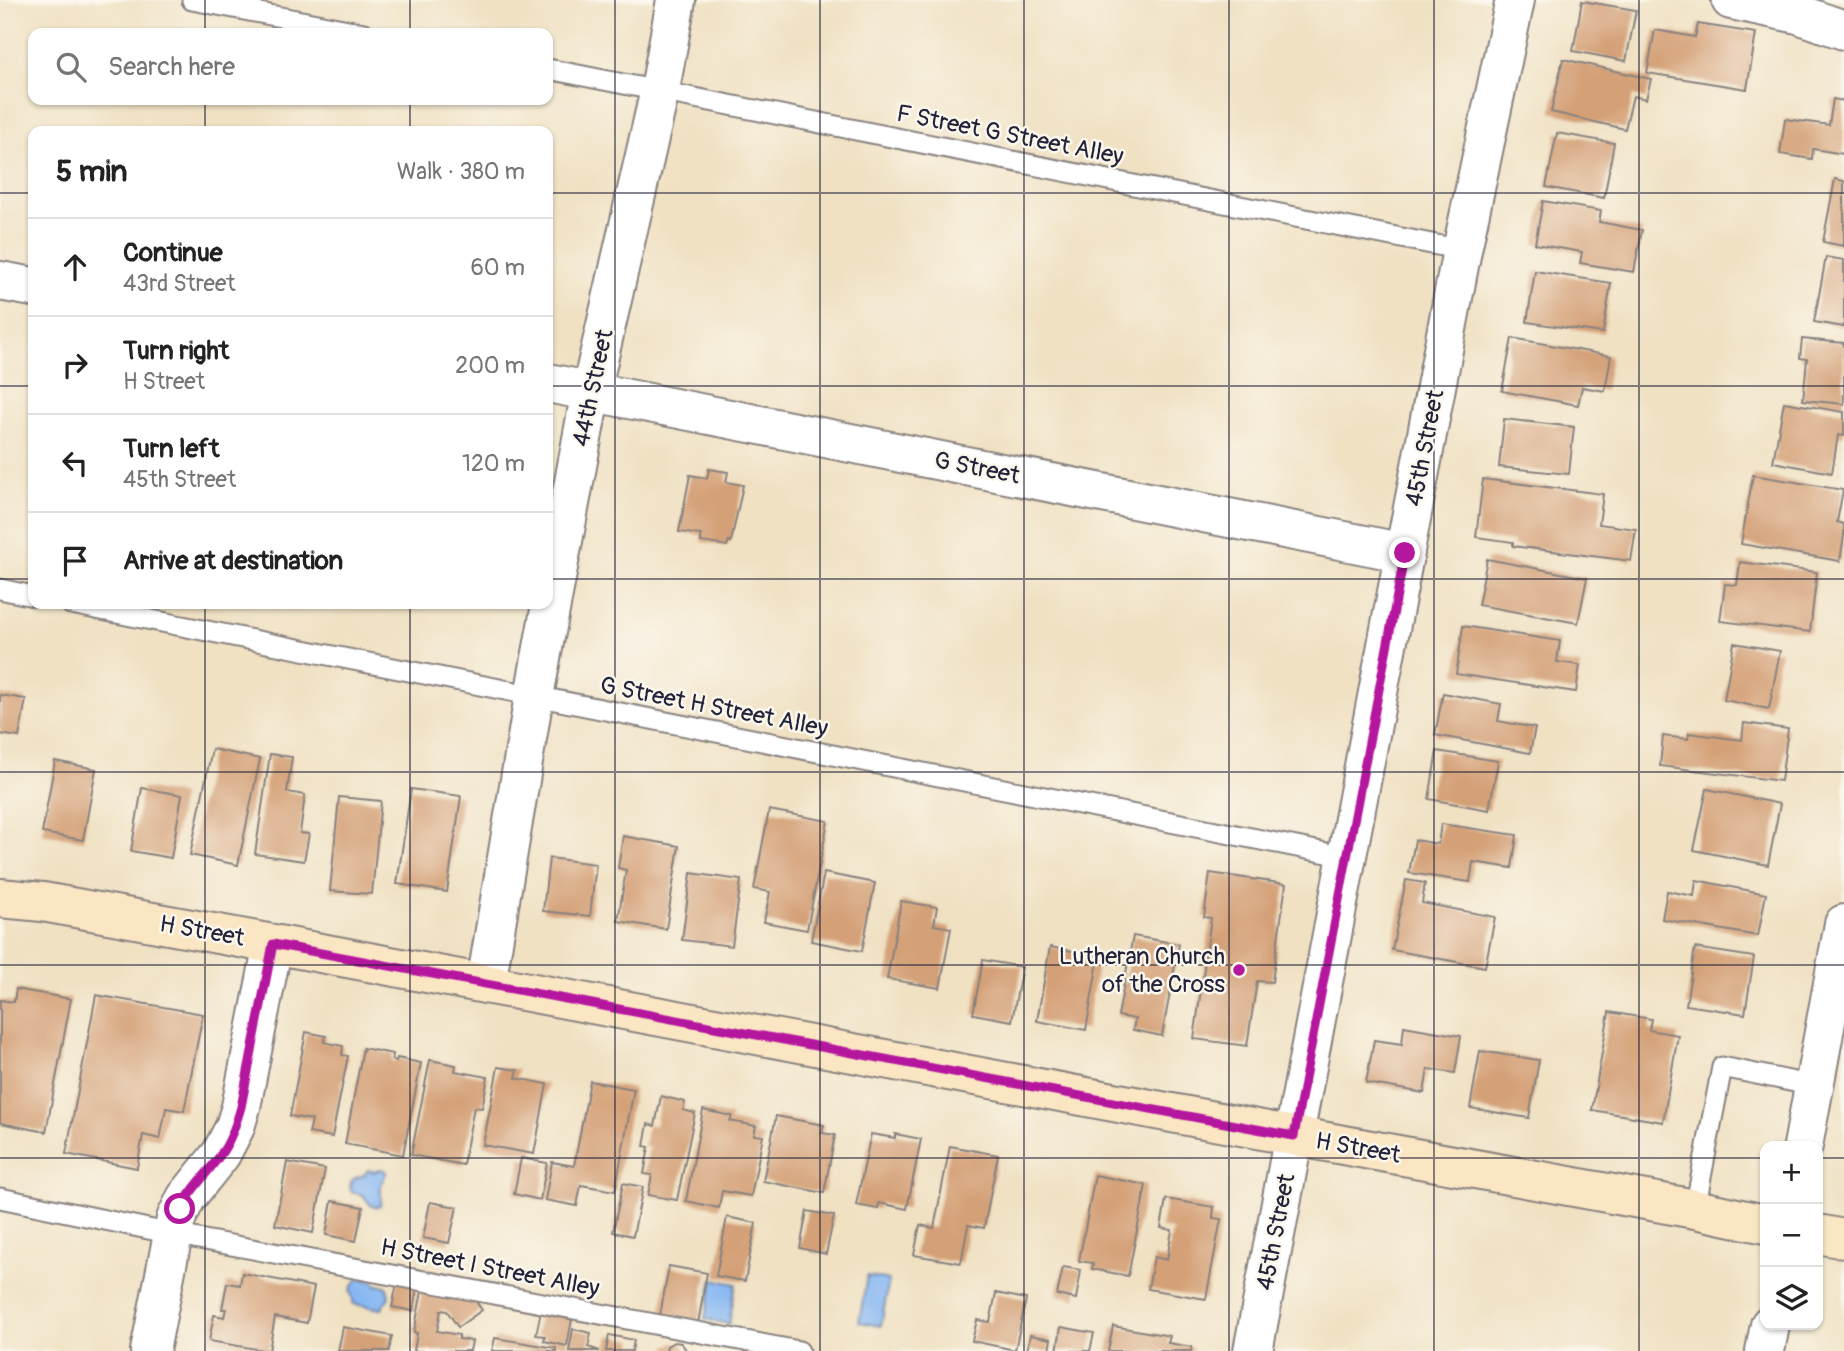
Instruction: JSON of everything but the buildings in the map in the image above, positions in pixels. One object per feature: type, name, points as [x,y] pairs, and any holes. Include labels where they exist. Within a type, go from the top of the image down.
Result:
[{"type":"main road","name":"H Street","points":[[0,898],[43,902],[273,944],[1760,1223]]},
{"type":"main road","points":[[1823,1235],[1844,1239]]},
{"type":"street","name":"44th Street","points":[[553,594],[591,391],[660,90],[676,0]]},
{"type":"street","name":"45th Street","points":[[1254,1351],[1462,250],[1515,0]]},
{"type":"street","points":[[1731,0],[1798,14],[1844,30]]},
{"type":"street","points":[[0,281],[28,286]]},
{"type":"street","name":"G Street","points":[[553,384],[1405,553]]},
{"type":"street","name":"44th Street","points":[[486,984],[550,609]]},
{"type":"street","points":[[1804,1141],[1844,924]]},
{"type":"street","points":[[150,1351],[172,1234],[180,1209],[221,1154],[235,1127],[273,944]]},
{"type":"street","points":[[1765,1351],[1769,1330]]},
{"type":"lane","points":[[192,0],[339,28]]},
{"type":"lane","name":"F Street G Street Alley","points":[[553,70],[1462,250]]},
{"type":"lane","points":[[0,589],[28,595]]},
{"type":"lane","name":"G Street H Street Alley","points":[[96,609],[1347,857]]},
{"type":"lane","points":[[1695,1209],[1722,1067],[1815,1086]]},
{"type":"lane","name":"H Street I Street Alley","points":[[0,1198],[172,1234],[799,1351]]},
{"type":"water","points":[[381,1169],[386,1173],[381,1185],[381,1202],[380,1206],[374,1206],[363,1195],[352,1192],[350,1185],[352,1180],[364,1175],[368,1170],[374,1172]]},
{"type":"water","points":[[867,1276],[889,1280],[881,1326],[859,1322]]},
{"type":"water","points":[[358,1278],[386,1286],[389,1297],[382,1309],[353,1304],[350,1290]]},
{"type":"water","points":[[713,1279],[736,1284],[729,1324],[705,1319]]},
{"type":"place","name":"Lutheran Church of the Cross","points":[[1239,970]]},
{"type":"route","points":[[180,1209],[221,1154],[235,1127],[273,944],[1294,1136],[1405,553]]}]
